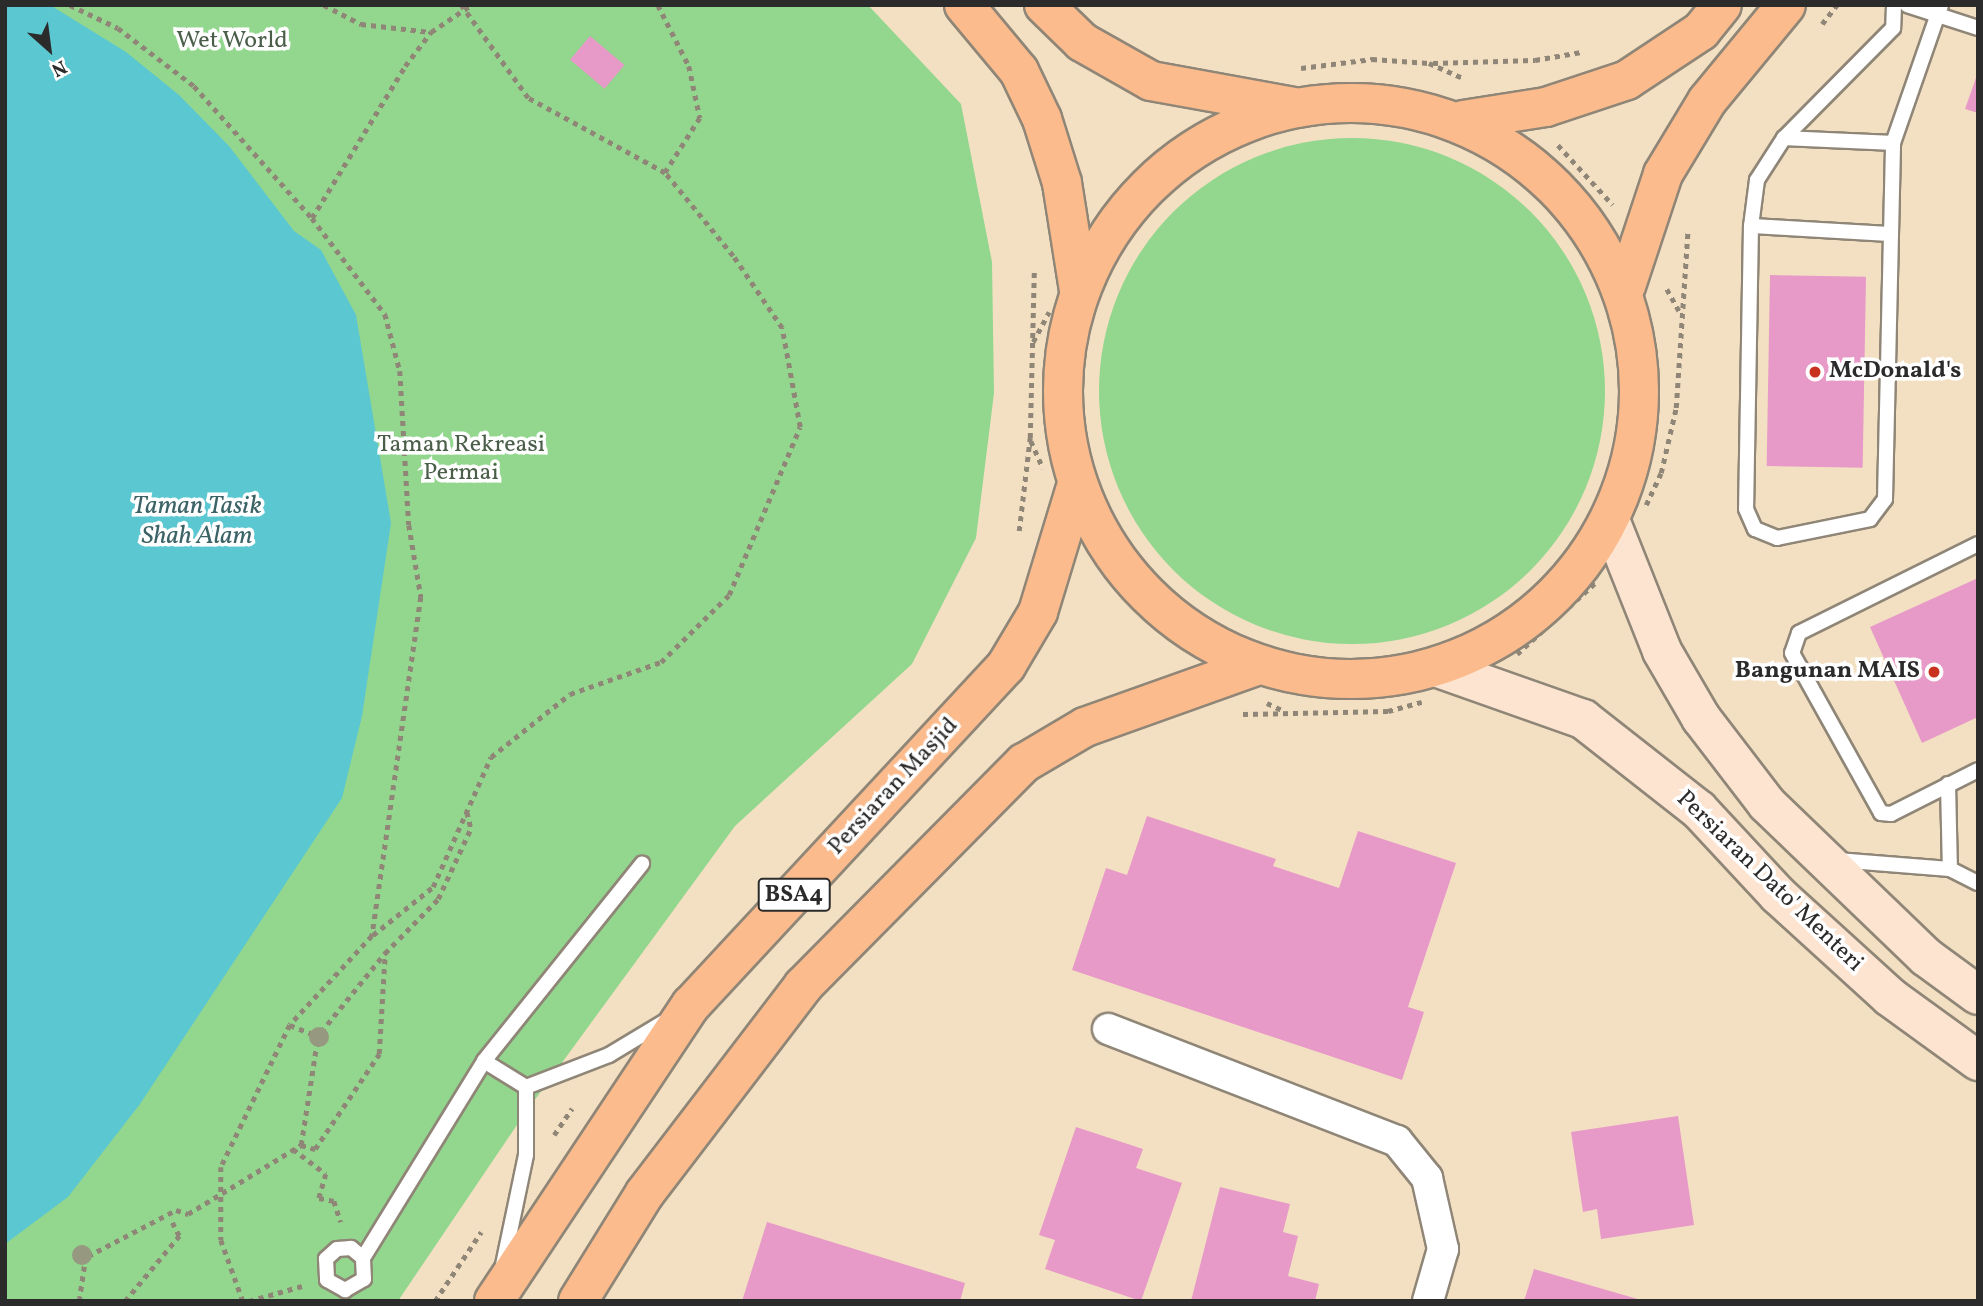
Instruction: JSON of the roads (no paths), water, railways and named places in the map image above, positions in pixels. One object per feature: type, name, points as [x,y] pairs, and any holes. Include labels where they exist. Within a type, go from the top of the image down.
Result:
[{"type":"main road","points":[[964,5],[1019,71],[1042,119],[1062,184],[1077,277],[1060,388],[1072,500],[1116,564],[1178,626],[1239,671],[1347,682],[1438,668],[1508,635],[1567,584],[1610,520],[1636,443],[1640,362],[1626,286],[1584,219],[1534,167],[1463,120]]},
{"type":"main road","points":[[1044,5],[1083,42],[1151,81],[1297,108],[1386,105],[1463,120],[1514,113],[1627,80],[1701,30],[1722,5]]},
{"type":"main road","points":[[1626,286],[1662,174],[1707,101],[1786,5]]},
{"type":"main road","points":[[1077,277],[1114,225],[1165,171],[1226,131],[1297,108]]},
{"type":"main road","name":"Persiaran Masjid","points":[[496,1298],[691,1005],[1006,666],[1038,612],[1072,500]]},
{"type":"main road","name":"Persiaran Dato' Menteri","points":[[1610,520],[1643,613],[1700,718],[1818,859],[1978,995]]},
{"type":"main road","name":"Persiaran Dato' Menteri","points":[[1438,668],[1583,719],[1699,810],[1778,895],[1890,998],[1978,1061]]},
{"type":"main road","name":"BSA4","points":[[578,1301],[645,1193],[803,986],[1024,763],[1085,727],[1239,671]]},
{"type":"street","points":[[1108,1029],[1397,1141],[1427,1178],[1443,1249],[1428,1301]]},
{"type":"lane","points":[[1894,5],[1893,28],[1784,138],[1757,180],[1751,226],[1746,509],[1755,529],[1777,538],[1870,519],[1885,499],[1893,143],[1940,11]]},
{"type":"lane","points":[[1907,5],[1940,11],[1978,28]]},
{"type":"lane","points":[[1784,138],[1893,143]]},
{"type":"lane","points":[[1751,226],[1891,234]]},
{"type":"lane","points":[[1978,544],[1793,642],[1792,653],[1881,813],[1891,814],[1978,771]]},
{"type":"lane","points":[[1948,784],[1950,869]]},
{"type":"lane","points":[[1818,859],[1950,869],[1978,883]]},
{"type":"lane","points":[[363,1258],[351,1248],[337,1249],[326,1259],[327,1280],[353,1289],[366,1272],[363,1258],[484,1060],[642,864]]},
{"type":"lane","points":[[526,1087],[609,1055],[691,1005]]},
{"type":"lane","points":[[484,1060],[526,1087]]},
{"type":"lane","points":[[496,1298],[528,1132],[526,1087]]},
{"type":"water","name":"Taman Tasik Shah Alam","points":[[5,5],[50,5],[126,52],[179,95],[229,146],[294,231],[321,250],[356,315],[391,523],[362,716],[342,798],[140,1104],[68,1197],[5,1244]]},
{"type":"place","name":"McDonald's","points":[[1815,372]]},
{"type":"place","name":"Bangunan MAIS","points":[[1934,672]]},
{"type":"park label","name":"Wet World","points":[[232,42]]},
{"type":"park label","name":"Taman Rekreasi Permai","points":[[461,460]]}]
